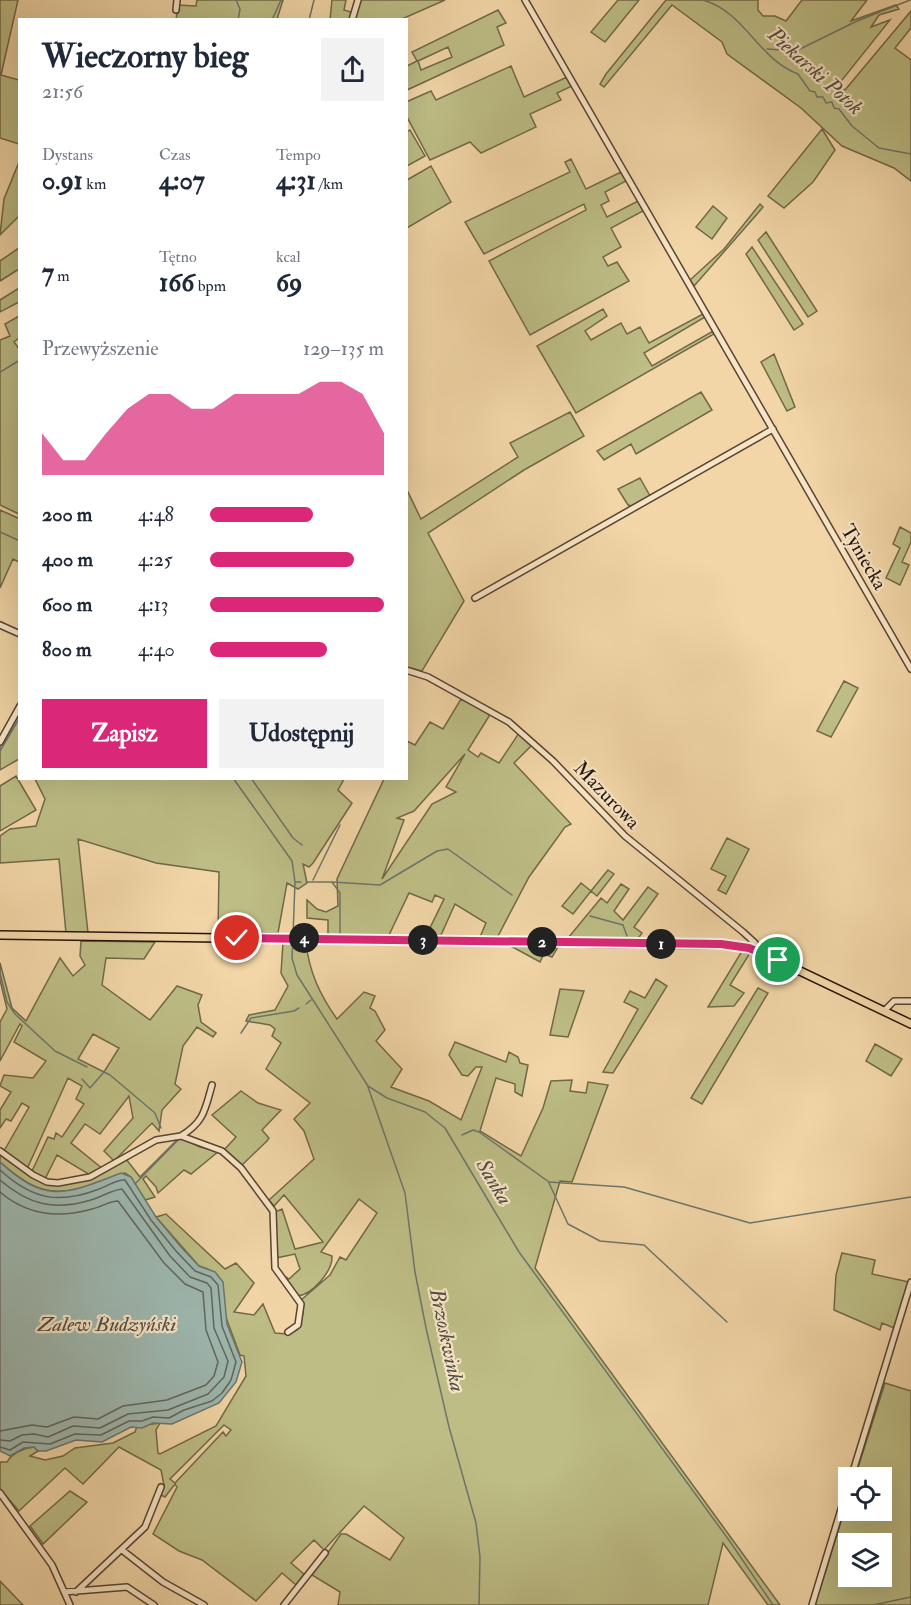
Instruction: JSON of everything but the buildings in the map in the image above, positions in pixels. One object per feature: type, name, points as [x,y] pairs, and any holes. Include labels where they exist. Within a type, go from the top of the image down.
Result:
[{"type":"main road","points":[[0,934],[721,944],[758,951],[911,1024]]},
{"type":"street","points":[[176,10],[177,0]]},
{"type":"street","points":[[353,18],[358,0]]},
{"type":"street","name":"Tyniecka","points":[[525,0],[911,669]]},
{"type":"street","points":[[475,598],[773,429]]},
{"type":"street","points":[[0,625],[18,633]]},
{"type":"street","name":"Mazurowa","points":[[408,671],[423,675],[510,722],[553,761],[625,836],[743,932],[755,944],[758,951]]},
{"type":"street","points":[[0,742],[18,710]]},
{"type":"street","points":[[884,1011],[894,1001],[911,1001]]},
{"type":"street","points":[[0,1151],[33,1175],[58,1183],[90,1177],[156,1140],[181,1136],[198,1125],[212,1085]]},
{"type":"street","points":[[181,1136],[222,1151],[241,1168],[273,1210],[275,1268],[301,1304],[298,1325],[293,1331],[288,1332]]},
{"type":"street","points":[[853,1467],[911,1282]]},
{"type":"street","points":[[76,1592],[145,1527],[161,1487]]},
{"type":"street","points":[[0,1493],[44,1552],[70,1605]]},
{"type":"street","points":[[812,1605],[838,1519]]},
{"type":"street","points":[[122,1550],[163,1582],[204,1605]]},
{"type":"street","points":[[284,1605],[325,1553]]},
{"type":"street","points":[[64,1592],[127,1587],[154,1605]]},
{"type":"green space","points":[[0,0],[18,0],[1,75],[18,80],[18,144],[0,138]]},
{"type":"green space","points":[[197,0],[283,0],[277,18],[176,18],[178,5],[196,6]]},
{"type":"green space","points":[[332,0],[346,0],[344,10],[351,12],[350,18],[330,18]]},
{"type":"green space","points":[[359,0],[445,0],[404,18],[355,18]]},
{"type":"green space","points":[[618,0],[639,0],[605,42],[591,32]]},
{"type":"green space","points":[[666,0],[758,0],[758,10],[763,16],[775,16],[786,21],[802,0],[867,0],[851,21],[896,5],[899,9],[879,15],[871,27],[890,20],[838,85],[845,90],[911,11],[911,28],[895,48],[911,60],[911,181],[894,168],[842,146],[801,108],[727,54],[722,42],[672,5],[604,87],[600,84]]},
{"type":"green space","points":[[498,10],[506,23],[497,27],[504,45],[408,90],[408,66],[417,61],[412,52]],"holes":[[[448,47],[452,57],[421,70],[418,61]]]},
{"type":"green space","points":[[511,66],[524,97],[567,77],[572,86],[557,93],[561,100],[530,114],[536,127],[481,153],[470,142],[430,160],[408,119],[408,101],[431,91],[436,100]]},
{"type":"green space","points":[[822,129],[835,150],[813,182],[784,208],[768,196]]},
{"type":"green space","points":[[410,130],[425,156],[408,165],[408,131]]},
{"type":"green space","points":[[571,159],[586,189],[621,172],[626,181],[605,192],[609,201],[601,205],[607,217],[638,201],[643,211],[611,228],[621,247],[603,257],[608,266],[617,262],[629,281],[530,335],[489,261],[586,210],[584,204],[484,254],[465,222],[570,172],[565,162]]},
{"type":"green space","points":[[18,164],[18,217],[0,235],[4,199]]},
{"type":"green space","points":[[431,166],[451,202],[408,227],[408,179]]},
{"type":"green space","points":[[760,204],[763,207],[694,286],[690,280],[724,249]]},
{"type":"green space","points":[[713,206],[727,218],[712,239],[696,227]]},
{"type":"green space","points":[[766,232],[817,311],[808,317],[758,240]]},
{"type":"green space","points":[[752,247],[803,324],[794,330],[746,254]]},
{"type":"green space","points":[[18,249],[18,270],[0,281],[0,261]]},
{"type":"green space","points":[[18,289],[18,303],[0,312],[0,300]]},
{"type":"green space","points":[[603,309],[607,316],[585,331],[591,340],[621,323],[627,334],[640,327],[649,343],[703,314],[705,317],[644,353],[652,366],[713,331],[714,334],[576,413],[537,346]]},
{"type":"green space","points":[[18,317],[18,339],[14,342],[18,347],[18,514],[0,505],[0,340],[10,336],[5,324]]},
{"type":"green space","points":[[774,354],[795,407],[787,411],[761,362]]},
{"type":"green space","points":[[701,392],[712,410],[636,454],[631,444],[604,460],[597,451]]},
{"type":"green space","points":[[570,412],[584,436],[524,470],[428,533],[464,601],[422,671],[408,667],[408,492],[421,519],[518,457],[510,443]]},
{"type":"green space","points":[[640,478],[650,496],[632,506],[628,505],[618,489]]},
{"type":"green space","points":[[0,510],[18,518],[18,562],[13,559],[0,588]]},
{"type":"green space","points":[[900,527],[911,533],[911,542],[902,562],[909,565],[900,585],[886,578],[900,548],[893,544]]},
{"type":"green space","points":[[844,681],[858,688],[831,737],[817,731]]},
{"type":"green space","points":[[461,699],[491,713],[468,750],[478,757],[481,753],[499,763],[519,733],[533,744],[514,763],[571,824],[565,827],[529,877],[498,936],[480,937],[486,923],[455,904],[441,935],[426,936],[444,899],[435,895],[432,902],[409,893],[389,935],[328,935],[328,920],[307,918],[307,900],[317,909],[326,912],[338,906],[337,879],[384,780],[408,780],[408,742],[415,745],[430,722],[443,729]],"holes":[[[465,754],[446,787],[456,792],[432,804],[382,879],[404,820],[397,818],[414,811]]]},
{"type":"green space","points":[[18,714],[18,760],[0,770],[0,745]]},
{"type":"green space","points":[[16,776],[36,810],[0,831],[0,786]]},
{"type":"green space","points":[[36,780],[343,780],[338,790],[352,803],[313,863],[309,867],[303,864],[307,883],[298,889],[287,883],[278,933],[218,932],[219,872],[156,863],[78,839],[88,933],[66,933],[59,859],[0,863],[0,836],[10,829],[36,826],[45,799]]},
{"type":"green space","points":[[727,838],[749,849],[726,894],[718,890],[726,876],[711,869]]},
{"type":"green space","points":[[608,870],[614,874],[597,896],[591,891]]},
{"type":"green space","points":[[581,883],[591,891],[573,914],[562,906]]},
{"type":"green space","points":[[621,884],[629,889],[614,911],[623,920],[648,887],[658,894],[634,927],[642,933],[637,940],[568,938],[601,898],[607,903]]},
{"type":"green space","points":[[81,941],[155,942],[144,959],[106,958],[102,985],[150,1020],[177,986],[202,995],[198,1005],[201,1022],[216,1033],[213,1037],[197,1027],[183,1046],[175,1084],[181,1089],[162,1110],[159,1131],[152,1123],[114,1161],[104,1151],[133,1118],[129,1096],[100,1134],[85,1124],[71,1143],[103,1169],[90,1175],[57,1155],[45,1179],[31,1173],[48,1137],[54,1139],[56,1133],[62,1137],[84,1104],[76,1099],[82,1086],[68,1078],[27,1169],[4,1151],[29,1107],[22,1103],[11,1121],[6,1119],[0,1128],[0,1110],[11,1092],[0,1086],[4,1075],[33,1078],[46,1061],[14,1042],[22,1026],[20,1024],[0,1061],[0,1022],[7,1009],[0,980],[0,963],[12,1008],[26,1021],[60,958],[73,976],[85,965],[80,956]],"holes":[[[93,1034],[119,1048],[104,1072],[78,1059]]]},
{"type":"green space","points":[[306,942],[316,983],[337,1019],[364,992],[375,996],[370,1008],[375,1011],[385,1030],[376,1041],[402,1069],[391,1087],[429,1101],[461,1120],[482,1067],[476,1067],[468,1076],[462,1075],[449,1055],[455,1042],[506,1062],[509,1052],[518,1057],[520,1063],[528,1065],[522,1096],[515,1092],[515,1084],[496,1078],[480,1131],[521,1156],[543,1108],[551,1081],[572,1080],[570,1091],[586,1093],[588,1082],[608,1085],[572,1182],[560,1181],[535,1268],[780,1605],[768,1605],[723,1543],[708,1605],[338,1605],[340,1592],[312,1575],[341,1534],[346,1534],[390,1560],[404,1538],[364,1506],[324,1550],[314,1540],[291,1563],[304,1574],[296,1585],[282,1573],[256,1601],[202,1560],[179,1551],[153,1534],[177,1487],[175,1484],[165,1497],[161,1495],[164,1485],[161,1470],[119,1447],[83,1484],[65,1468],[19,1511],[0,1489],[0,1462],[7,1462],[22,1450],[34,1447],[38,1451],[30,1456],[45,1460],[63,1456],[75,1448],[113,1443],[135,1432],[137,1426],[160,1423],[156,1430],[158,1453],[160,1454],[216,1426],[246,1376],[244,1356],[240,1355],[208,1269],[199,1266],[156,1217],[166,1214],[225,1269],[236,1263],[254,1283],[234,1312],[254,1315],[263,1304],[275,1333],[287,1334],[297,1330],[303,1313],[301,1300],[330,1275],[340,1257],[346,1260],[377,1213],[359,1199],[321,1252],[332,1256],[325,1275],[315,1287],[297,1296],[280,1273],[289,1279],[300,1269],[295,1254],[276,1258],[275,1212],[282,1209],[295,1249],[323,1242],[284,1195],[274,1206],[269,1200],[314,1159],[304,1131],[294,1119],[310,1103],[266,1069],[281,1043],[272,1036],[275,1029],[270,1025],[246,1021],[249,1015],[275,1010],[288,986],[281,973],[283,943]],"holes":[[[224,1425],[231,1430],[226,1436],[223,1432],[175,1483],[170,1479]]]},
{"type":"green space","points":[[509,945],[558,947],[552,957],[544,954],[540,962]]},
{"type":"green space","points":[[742,951],[750,953],[730,985],[744,993],[734,1006],[708,1007]]},
{"type":"green space","points":[[656,979],[667,986],[613,1073],[603,1072],[638,1009],[624,1002],[630,991],[645,998]]},
{"type":"green space","points":[[758,988],[768,993],[702,1104],[691,1098]]},
{"type":"green space","points":[[560,989],[584,991],[568,1037],[550,1035]]},
{"type":"green space","points":[[875,1044],[902,1059],[891,1076],[866,1061]]},
{"type":"green space","points":[[241,1091],[258,1103],[281,1110],[262,1130],[269,1138],[267,1141],[241,1166],[224,1150],[236,1137],[212,1115]]},
{"type":"green space","points":[[180,1137],[200,1147],[219,1151],[191,1174],[184,1170],[158,1193],[156,1187],[146,1176],[143,1179],[155,1197],[145,1200],[131,1177],[125,1173],[79,1189],[54,1191],[32,1185],[0,1162],[0,1153],[39,1180],[70,1183],[126,1159],[140,1177]]},
{"type":"green space","points":[[842,1253],[875,1260],[872,1274],[909,1282],[894,1328],[882,1323],[880,1330],[834,1310],[836,1275]]},
{"type":"green space","points":[[885,1383],[911,1391],[911,1605],[815,1605],[841,1521],[892,1521],[892,1467],[858,1467]]},
{"type":"green space","points":[[70,1491],[87,1502],[43,1544],[30,1526]]},
{"type":"green space","points":[[0,1581],[23,1605],[0,1605]]},
{"type":"water","name":"Zalew Budzyński","points":[[0,1162],[31,1185],[58,1192],[86,1186],[121,1173],[131,1177],[156,1217],[181,1247],[199,1266],[215,1272],[223,1282],[227,1324],[242,1362],[236,1382],[219,1403],[172,1424],[153,1423],[142,1428],[131,1427],[102,1442],[76,1440],[46,1451],[38,1451],[34,1447],[24,1448],[10,1456],[0,1451]]},
{"type":"waterway","points":[[236,0],[240,9],[238,18]]},
{"type":"waterway","points":[[273,18],[281,0]]},
{"type":"waterway","points":[[310,18],[314,0]]},
{"type":"waterway","name":"Piekarski Potok","points":[[703,0],[718,6],[730,15],[772,58],[798,74],[817,97],[823,97],[826,103],[832,102],[834,108],[839,109],[852,126],[879,148],[911,154]]},
{"type":"waterway","points":[[767,49],[796,51],[857,21],[910,0]]},
{"type":"waterway","points":[[0,372],[18,361]]},
{"type":"waterway","name":"Sanka","points":[[0,532],[18,540]]},
{"type":"waterway","points":[[0,751],[18,720]]},
{"type":"waterway","name":"Sanka","points":[[234,780],[292,861],[295,882],[293,936]]},
{"type":"waterway","points":[[252,780],[293,838],[302,845]]},
{"type":"waterway","points":[[313,880],[340,825]]},
{"type":"waterway","points":[[332,882],[380,885],[437,851],[448,849],[512,895]]},
{"type":"waterway","name":"Sanka","points":[[295,882],[301,882]]},
{"type":"waterway","points":[[306,882],[332,882],[340,893],[340,935]]},
{"type":"waterway","points":[[590,916],[623,925],[627,936]]},
{"type":"waterway","name":"Sanka","points":[[293,940],[292,958],[297,975],[368,1086],[387,1098],[425,1112],[445,1128],[519,1252],[731,1543],[773,1605]]},
{"type":"waterway","points":[[0,973],[7,1002],[15,1014],[55,1051],[87,1067]]},
{"type":"waterway","points":[[306,1004],[311,1000]]},
{"type":"waterway","points":[[241,1033],[251,1018],[294,1011],[299,1008]]},
{"type":"waterway","points":[[82,1079],[90,1088],[104,1072],[110,1075],[155,1113],[161,1128]]},
{"type":"waterway","name":"Brzoskwinka","points":[[368,1087],[405,1193],[415,1272],[426,1328],[449,1427],[476,1523],[480,1557],[479,1605]]},
{"type":"waterway","points":[[462,1135],[473,1130],[479,1132],[549,1182],[624,1187],[750,1223],[911,1197]]},
{"type":"waterway","points":[[135,1184],[180,1138]]},
{"type":"waterway","points":[[549,1183],[568,1224],[600,1241],[644,1245],[727,1322]]},
{"type":"waterway","points":[[873,1605],[911,1597]]},
{"type":"route","points":[[237,938],[721,944],[742,946],[778,960]]}]
